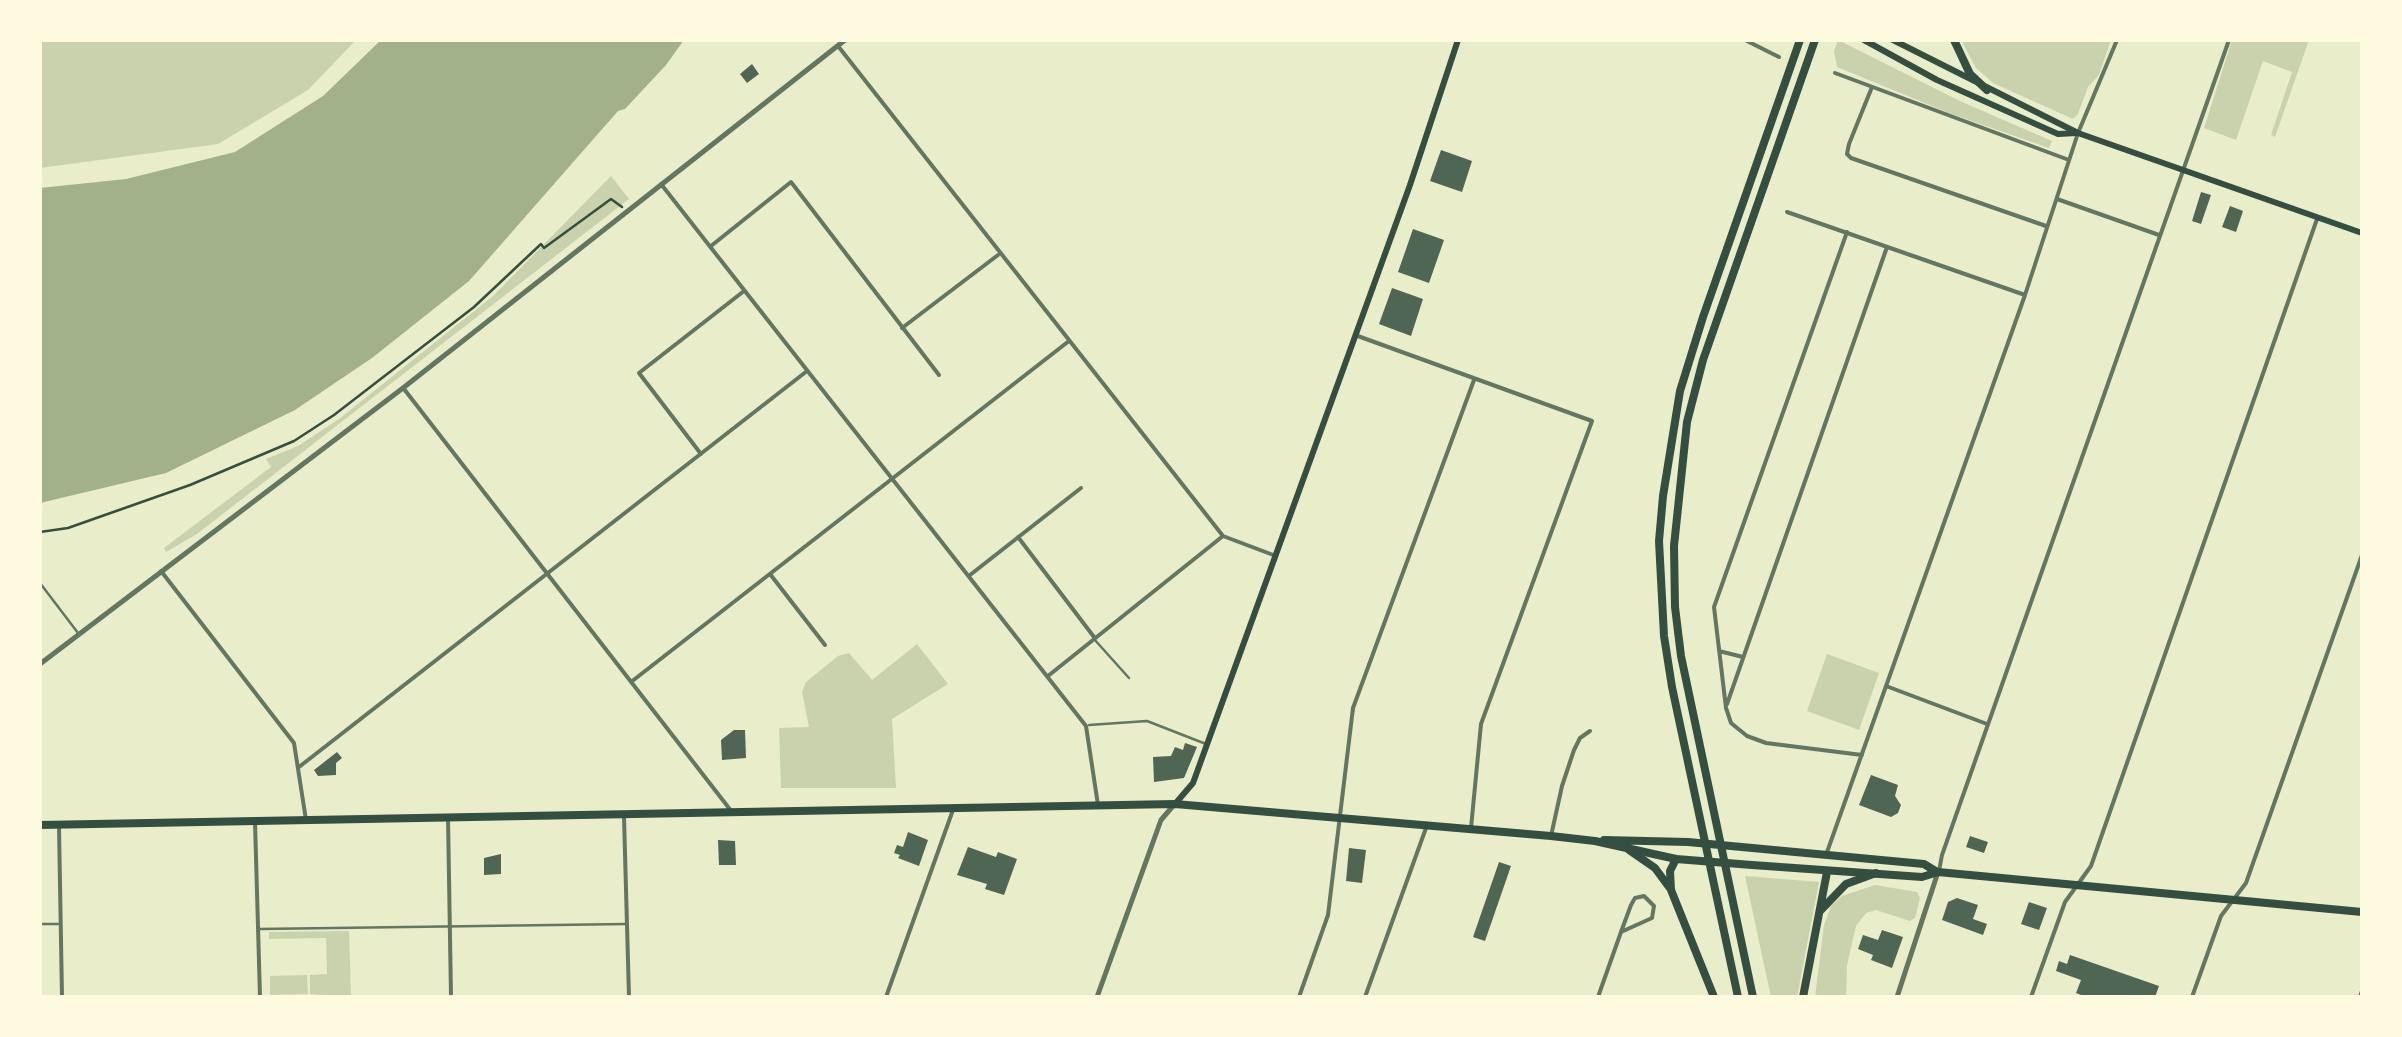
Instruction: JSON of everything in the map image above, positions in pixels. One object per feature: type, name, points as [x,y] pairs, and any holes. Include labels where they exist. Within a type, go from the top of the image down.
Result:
[{"type":"main road","points":[[1175,804],[1191,788],[1208,744],[1458,40]]},
{"type":"main road","points":[[1738,997],[1696,810],[1664,636],[1659,541],[1663,496],[1686,372],[1800,40]]},
{"type":"main road","points":[[1753,997],[1681,656],[1674,546],[1687,422],[1703,360],[1815,40]]},
{"type":"main road","points":[[1864,40],[1938,80],[2058,134],[2078,133]]},
{"type":"main road","points":[[1894,40],[2078,133],[2362,233]]},
{"type":"main road","points":[[1954,40],[1962,61],[1987,90]]},
{"type":"main road","points":[[40,825],[1175,804],[1595,840],[1688,842],[1924,864],[1938,872]]},
{"type":"main road","points":[[1595,840],[1676,858],[1826,872],[1922,877],[1938,872],[2362,912]]},
{"type":"main road","points":[[1671,890],[1670,871],[1688,842]]},
{"type":"main road","points":[[1629,850],[1656,868],[1671,890],[1714,997]]},
{"type":"main road","points":[[1803,997],[1826,855]]},
{"type":"main road","points":[[1818,914],[1840,888],[1876,874]]},
{"type":"street","points":[[40,664],[403,388],[845,40]]},
{"type":"street","points":[[1744,40],[1779,56]]},
{"type":"street","points":[[1826,855],[2025,295],[2078,133],[2117,40]]},
{"type":"street","points":[[1897,997],[1942,855],[2229,40]]},
{"type":"street","points":[[838,46],[1223,536],[1276,556]]},
{"type":"street","points":[[1835,73],[2070,160]]},
{"type":"street","points":[[1872,86],[1849,144],[1850,158],[2046,226]]},
{"type":"street","points":[[711,246],[791,182],[939,375]]},
{"type":"street","points":[[661,184],[1086,726],[1098,805]]},
{"type":"street","points":[[2056,200],[2160,234]]},
{"type":"street","points":[[1787,212],[2025,295]]},
{"type":"street","points":[[2031,997],[2065,902],[2091,866],[2317,217]]},
{"type":"street","points":[[1846,232],[1714,607],[1730,723],[1747,736],[1766,743],[1862,755]]},
{"type":"street","points":[[1726,708],[1887,248]]},
{"type":"street","points":[[902,328],[1000,253]]},
{"type":"street","points":[[701,454],[638,373],[745,290]]},
{"type":"street","points":[[1355,336],[1592,421],[1484,715],[1470,828]]},
{"type":"street","points":[[631,682],[1069,342]]},
{"type":"street","points":[[299,767],[808,371]]},
{"type":"street","points":[[1299,997],[1328,915],[1353,708],[1474,380]]},
{"type":"street","points":[[403,388],[732,812]]},
{"type":"street","points":[[970,575],[1081,488]]},
{"type":"street","points":[[1048,676],[1223,536]]},
{"type":"street","points":[[1018,537],[1095,638]]},
{"type":"street","points":[[2192,997],[2221,916],[2246,883],[2362,555]]},
{"type":"street","points":[[161,571],[294,744],[306,820]]},
{"type":"street","points":[[770,574],[825,645]]},
{"type":"street","points":[[1718,652],[1744,657]]},
{"type":"street","points":[[1886,686],[1988,724]]},
{"type":"street","points":[[1551,836],[1574,750],[1580,738],[1590,731]]},
{"type":"street","points":[[1097,997],[1161,820],[1175,804]]},
{"type":"street","points":[[886,997],[954,808]]},
{"type":"street","points":[[624,814],[628,997]]},
{"type":"street","points":[[448,817],[450,997]]},
{"type":"street","points":[[256,821],[260,997]]},
{"type":"street","points":[[1366,997],[1428,824]]},
{"type":"street","points":[[58,825],[62,997]]},
{"type":"street","points":[[1598,997],[1621,932],[1635,898],[1644,896],[1654,906],[1652,918],[1621,932]]},
{"type":"lane","points":[[40,582],[79,634]]},
{"type":"lane","points":[[1095,638],[1129,678]]},
{"type":"lane","points":[[1086,726],[1147,721],[1208,744]]},
{"type":"lane","points":[[40,924],[60,924]]},
{"type":"lane","points":[[258,928],[627,924]]},
{"type":"path","points":[[40,532],[68,528],[190,485],[294,441],[334,416],[474,306],[541,244],[544,248],[611,198],[626,212]]},
{"type":"shaded area","points":[[40,40],[356,40],[308,90],[218,144],[40,168]]},
{"type":"shaded area","points":[[381,40],[684,40],[666,65],[625,109],[618,111],[469,281],[372,358],[295,410],[166,473],[40,503],[40,188],[126,179],[235,152],[323,96]]},
{"type":"shaded area","points":[[1838,40],[1962,102],[2052,141],[2049,148],[1837,67],[1834,51]]},
{"type":"shaded area","points":[[1961,40],[2111,40],[2099,75],[2088,87],[2073,119],[1993,83],[1976,68]]},
{"type":"shaded area","points":[[2232,40],[2309,40],[2275,137],[2271,135],[2292,72],[2263,61],[2236,140],[2204,128]]},
{"type":"shaded area","points":[[611,176],[629,199],[197,534],[166,552],[164,548],[271,467],[266,459],[298,446],[339,419],[493,296]]},
{"type":"shaded area","points":[[917,644],[948,684],[892,719],[896,788],[781,788],[779,728],[809,727],[802,692],[806,682],[838,656],[849,653],[872,680]]},
{"type":"shaded area","points":[[1827,654],[1879,673],[1859,730],[1807,711]]},
{"type":"shaded area","points":[[1745,876],[1819,882],[1797,997],[1771,997]]},
{"type":"shaded area","points":[[1875,885],[1917,892],[1920,898],[1915,918],[1910,921],[1876,910],[1866,913],[1856,926],[1847,965],[1846,997],[1815,997],[1824,925],[1831,906],[1842,896]]},
{"type":"shaded area","points":[[349,931],[351,997],[310,994],[310,975],[327,974],[326,938],[269,939],[269,932]]},
{"type":"shaded area","points":[[307,975],[308,994],[270,995],[270,976]]},
{"type":"building","points":[[752,64],[759,74],[747,83],[740,74]]},
{"type":"building","points":[[1441,150],[1472,161],[1462,192],[1430,181]]},
{"type":"building","points":[[2201,192],[2211,195],[2201,224],[2192,221]]},
{"type":"building","points":[[2230,206],[2243,211],[2236,232],[2222,227]]},
{"type":"building","points":[[1413,229],[1444,240],[1429,283],[1398,272]]},
{"type":"building","points":[[1392,288],[1423,299],[1411,336],[1379,324]]},
{"type":"building","points":[[734,730],[745,730],[746,758],[722,760],[721,740]]},
{"type":"building","points":[[1185,743],[1197,747],[1184,778],[1154,782],[1153,757],[1171,756],[1175,747],[1183,750]]},
{"type":"building","points":[[337,752],[342,758],[336,763],[336,775],[318,776],[314,770]]},
{"type":"building","points":[[1871,775],[1898,785],[1898,813],[1891,817],[1859,805]]},
{"type":"building","points":[[908,832],[928,840],[919,866],[894,853],[897,845],[903,847]]},
{"type":"building","points":[[1970,836],[1988,842],[1984,853],[1966,847]]},
{"type":"building","points":[[718,840],[735,841],[736,865],[719,865]]},
{"type":"building","points":[[968,847],[996,857],[998,852],[1017,859],[1004,895],[985,889],[987,884],[957,875]]},
{"type":"building","points":[[1349,848],[1366,850],[1362,883],[1346,881]]},
{"type":"building","points":[[501,854],[501,874],[484,875],[484,858]]},
{"type":"building","points":[[1499,862],[1511,866],[1485,941],[1473,937]]},
{"type":"building","points":[[1957,898],[1978,905],[1973,919],[1987,924],[1983,935],[1942,920],[1948,902]]},
{"type":"building","points":[[2029,902],[2047,908],[2039,930],[2021,924]]},
{"type":"building","points":[[1882,930],[1903,937],[1892,968],[1871,960],[1873,955],[1858,949],[1863,935],[1878,940]]},
{"type":"building","points":[[2070,955],[2159,986],[2155,997],[2086,997],[2076,993],[2081,980],[2056,971],[2059,961],[2067,964]]}]
